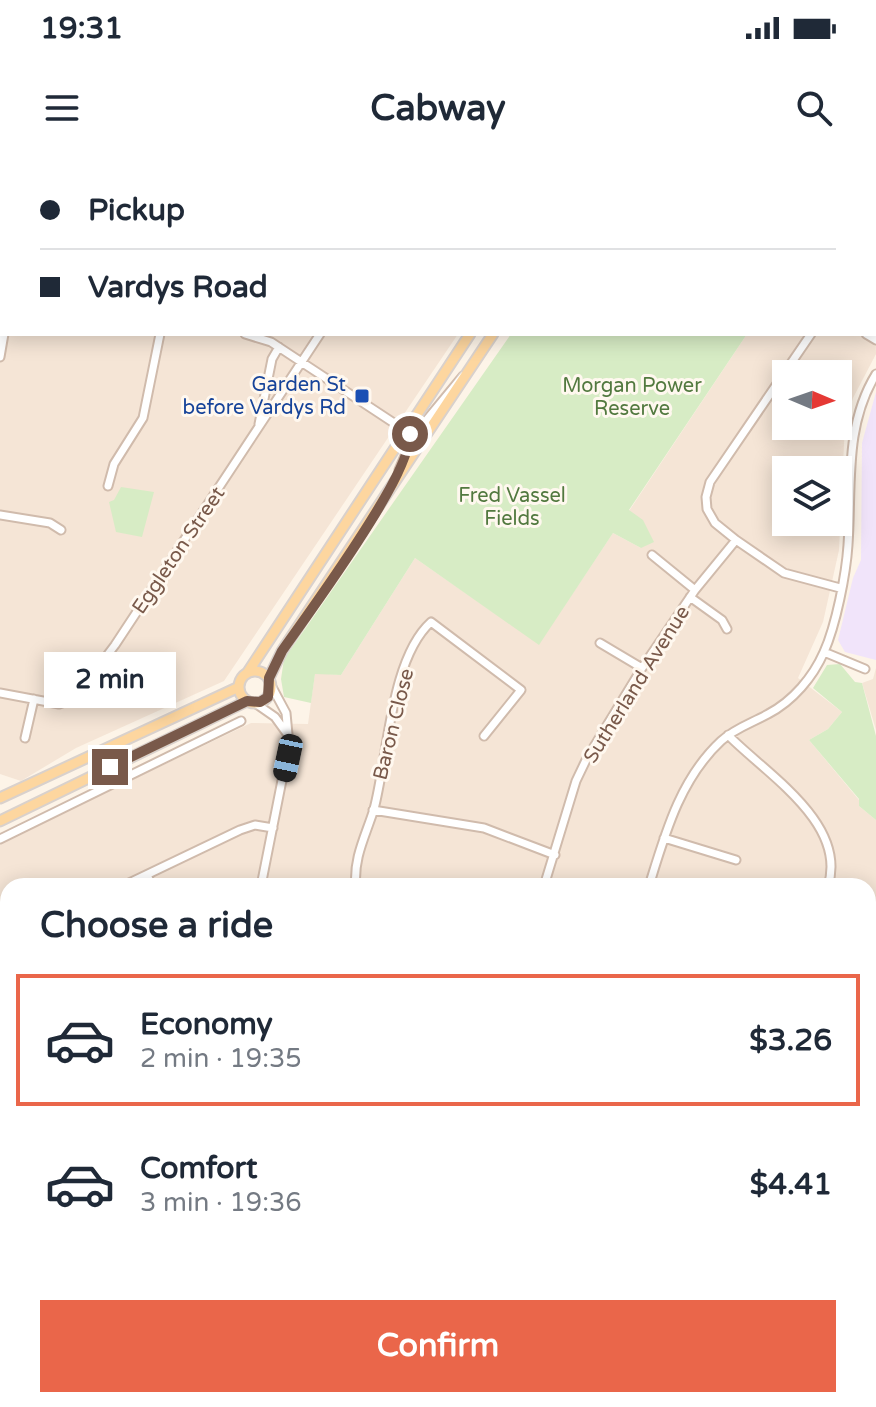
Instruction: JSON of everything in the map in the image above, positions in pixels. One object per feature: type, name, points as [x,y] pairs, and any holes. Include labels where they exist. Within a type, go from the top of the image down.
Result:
[{"type":"main road","points":[[0,798],[239,687],[469,336]]},
{"type":"main road","points":[[0,821],[251,702],[268,697],[282,651],[492,336]]},
{"type":"main road","points":[[248,672],[257,670],[270,683]]},
{"type":"main road","points":[[239,687],[251,702]]},
{"type":"street","points":[[0,357],[4,336]]},
{"type":"street","points":[[108,486],[114,464],[143,418],[160,336]]},
{"type":"street","points":[[250,336],[275,345],[412,434],[420,428],[454,382],[468,373]]},
{"type":"street","points":[[258,430],[276,336]]},
{"type":"street","name":"Eggleton Street","points":[[0,693],[66,704],[94,675],[319,336]]},
{"type":"street","points":[[810,336],[708,486],[707,509],[715,523],[784,573],[840,588]]},
{"type":"street","points":[[852,467],[857,416],[876,374]]},
{"type":"street","points":[[391,491],[410,444],[406,431]]},
{"type":"street","points":[[0,515],[50,523],[61,530]]},
{"type":"street","points":[[652,878],[664,838],[692,775],[728,735],[787,702],[802,686],[824,652],[847,558],[848,536]]},
{"type":"street","name":"Sutherland Avenue","points":[[547,878],[576,781],[642,668],[693,594],[736,540]]},
{"type":"street","points":[[652,555],[722,620],[727,629]]},
{"type":"street","name":"Baron Close","points":[[373,810],[406,665],[424,629],[431,622],[521,690],[484,736]]},
{"type":"street","points":[[600,643],[642,668]]},
{"type":"street","points":[[824,652],[865,669]]},
{"type":"street","points":[[94,675],[119,695]]},
{"type":"street","points":[[263,878],[289,737],[286,713],[270,683]]},
{"type":"street","points":[[25,738],[34,699]]},
{"type":"street","points":[[251,702],[275,717],[289,737]]},
{"type":"street","points":[[0,839],[241,721]]},
{"type":"street","points":[[728,735],[782,783],[826,837],[833,864],[830,878]]},
{"type":"street","points":[[357,878],[360,847],[373,810],[484,828],[555,855]]},
{"type":"street","points":[[140,878],[240,830],[255,825],[273,828]]},
{"type":"street","points":[[664,838],[736,860]]},
{"type":"shaded area","points":[[0,336],[457,336],[224,681],[76,748],[21,781],[0,774]]},
{"type":"shaded area","points":[[746,336],[876,336],[876,354],[852,401],[852,360],[772,360],[772,440],[844,440],[843,456],[772,456],[772,536],[840,536],[823,622],[798,678],[842,712],[828,729],[809,740],[859,800],[859,806],[876,820],[876,878],[0,878],[0,843],[251,723],[308,724],[315,673],[341,675],[415,558],[539,644],[613,533],[641,548],[629,511]]},
{"type":"shaded area","points":[[876,392],[876,660],[845,652],[838,640],[853,578],[861,560],[862,443]]},
{"type":"shaded area","points":[[876,668],[876,730],[862,683],[873,679]]},
{"type":"green space","points":[[510,336],[746,336],[629,510],[643,520],[654,542],[641,548],[613,533],[539,645],[415,558],[341,675],[315,674],[311,703],[284,697],[281,679],[284,659]]},
{"type":"green space","points":[[121,487],[154,492],[142,537],[116,532],[109,502],[114,500]]},
{"type":"green space","points":[[840,664],[855,682],[862,683],[876,736],[876,820],[859,806],[859,799],[809,740],[828,729],[842,712],[813,688],[827,665]]},
{"type":"place","name":"Garden St before Vardys Rd","points":[[362,396]]},
{"type":"route","points":[[110,767],[247,701],[255,703],[268,697],[272,687],[269,678],[282,651],[391,491],[410,444],[406,431],[410,434]]},
{"type":"park label","name":"Morgan Power Reserve","points":[[632,396]]},
{"type":"park label","name":"Fred Vassel Fields","points":[[512,506]]}]
